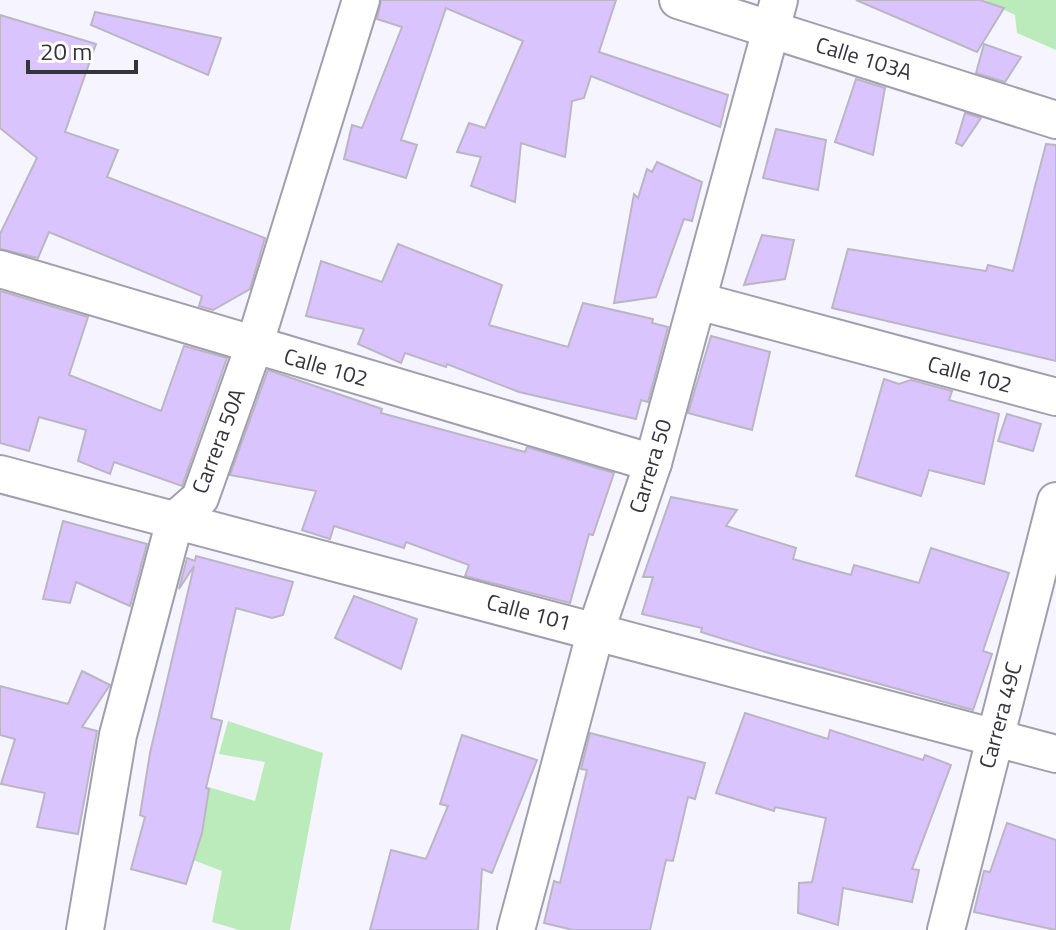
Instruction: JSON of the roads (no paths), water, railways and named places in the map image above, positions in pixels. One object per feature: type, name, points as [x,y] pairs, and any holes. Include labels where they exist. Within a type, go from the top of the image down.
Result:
[{"type":"street","name":"Carrera 50A","points":[[85,930],[118,735],[175,520],[200,498],[254,346],[361,0]]},
{"type":"street","name":"Calle 103A","points":[[678,0],[775,15],[1053,117]]},
{"type":"street","name":"Carrera 50","points":[[516,930],[596,630],[653,463],[775,15]]},
{"type":"street","name":"Calle 102","points":[[0,269],[653,463]]},
{"type":"street","name":"Calle 102","points":[[698,301],[1056,397]]},
{"type":"street","name":"Calle 101","points":[[0,474],[596,630],[993,740],[1056,754]]},
{"type":"street","name":"Carrera 49C","points":[[946,930],[1056,501]]}]
